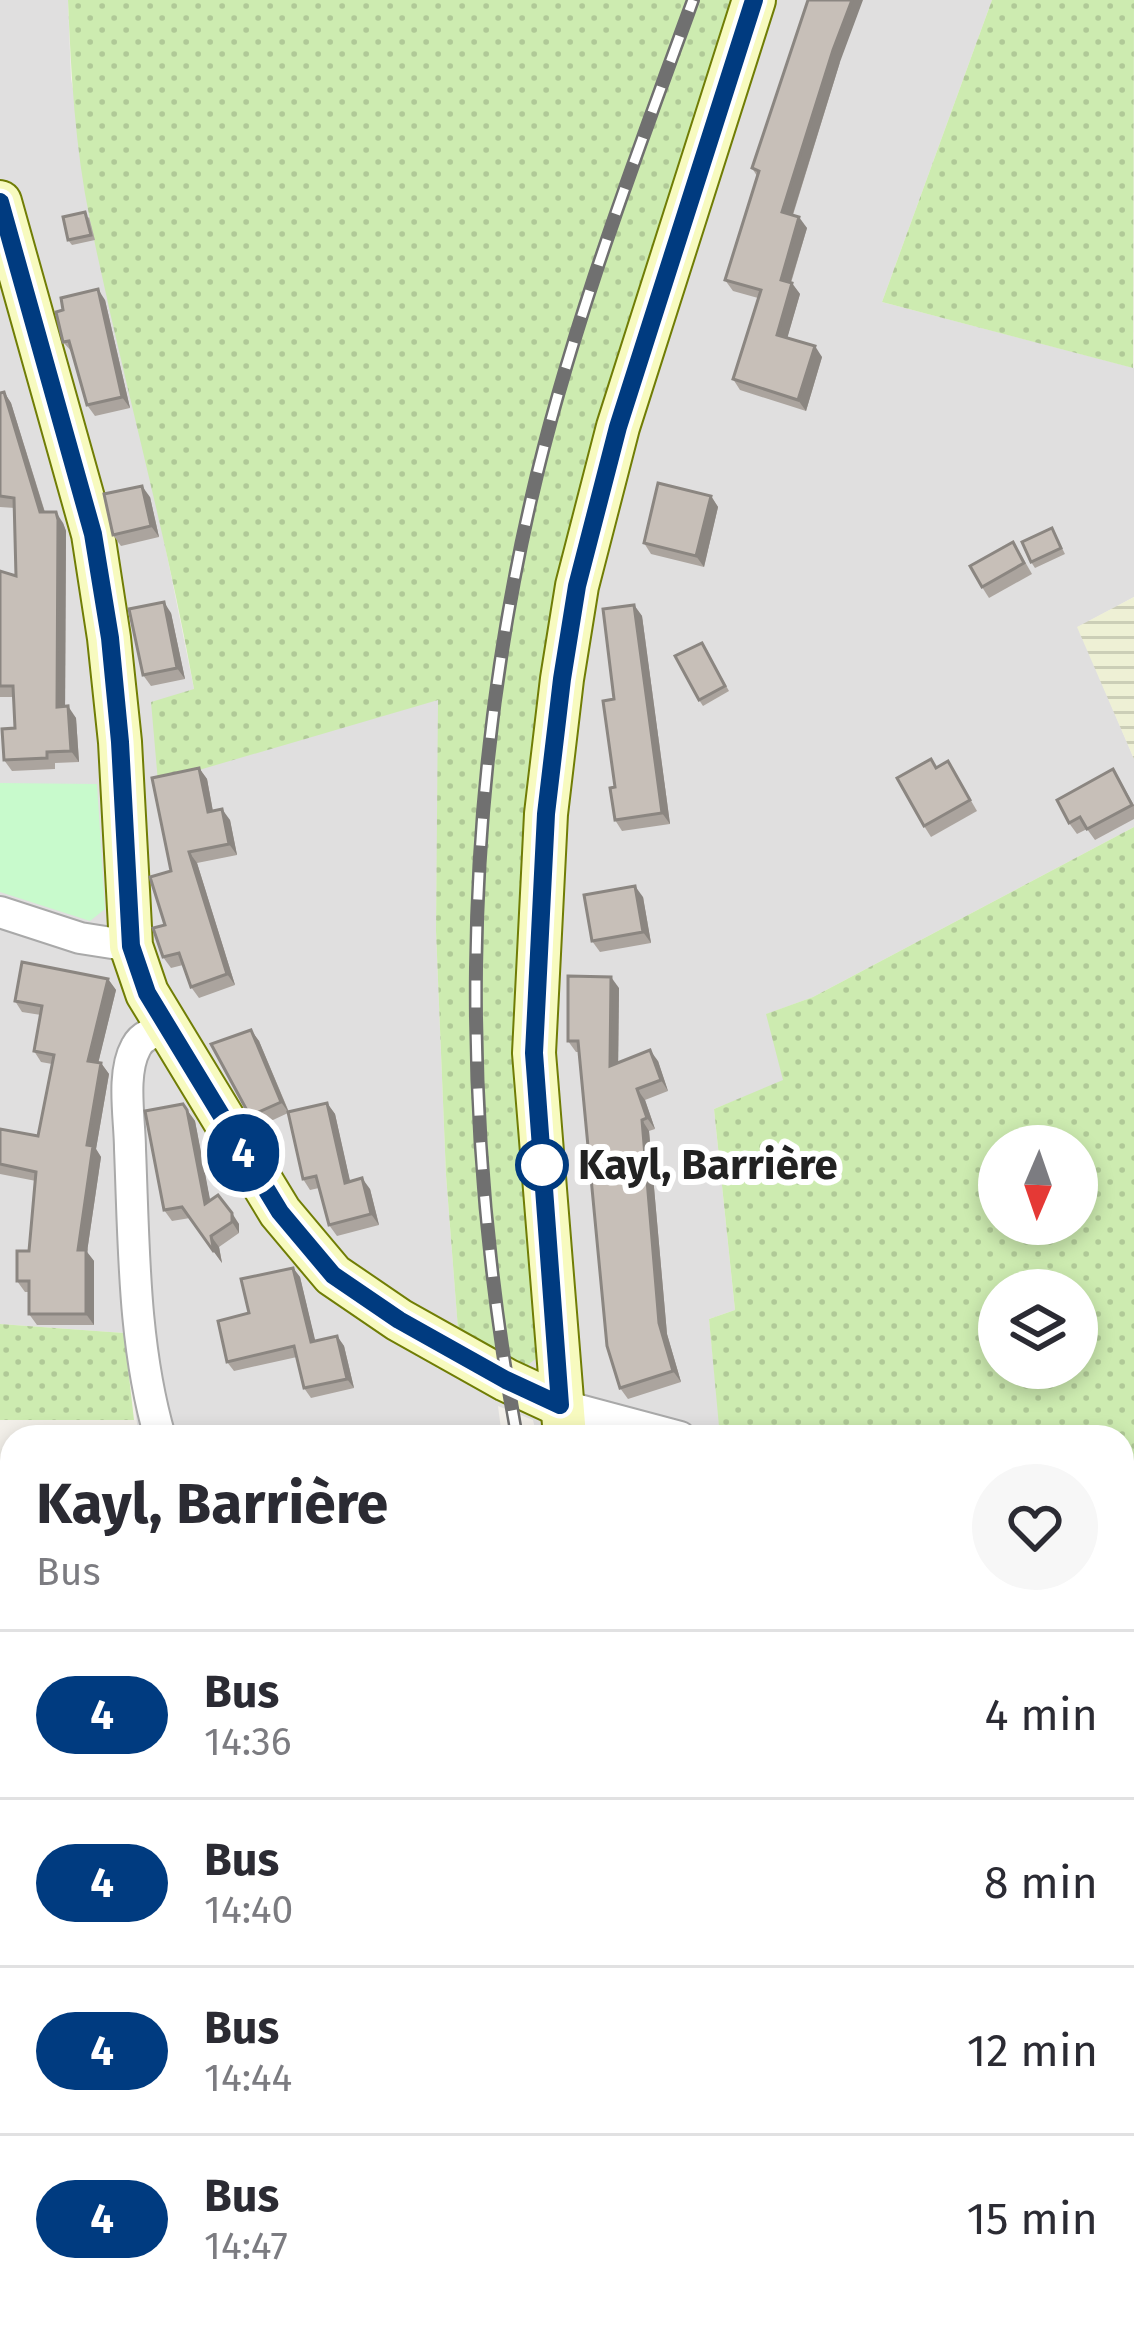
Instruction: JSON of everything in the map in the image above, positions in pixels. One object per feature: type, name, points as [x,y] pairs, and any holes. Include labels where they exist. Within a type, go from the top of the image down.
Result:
[{"type":"main road","points":[[563,1421],[534,1053],[546,814],[562,679],[577,586],[618,427],[754,0]]},
{"type":"main road","points":[[0,202],[93,534],[120,742],[131,946],[147,993],[280,1212],[333,1275],[399,1320],[506,1380],[563,1421]]},
{"type":"street","points":[[0,912],[80,938],[131,946]]},
{"type":"street","points":[[158,1425],[135,1299],[129,1102],[137,1044],[151,1032],[166,1030]]},
{"type":"shaded area","points":[[0,0],[68,0],[71,79],[194,689],[159,781],[439,699],[436,931],[458,1328],[533,813],[743,0],[992,0],[882,302],[1134,368],[1134,597],[1078,627],[1134,759],[1134,827],[813,997],[767,1014],[784,1081],[714,1109],[735,1310],[709,1319],[720,1425],[534,1425],[533,1420],[498,1406],[500,1425],[137,1425],[124,1333],[0,1324]]},
{"type":"green space","points":[[68,0],[743,0],[576,541],[538,1357],[524,1368],[489,1352],[458,1329],[436,931],[438,700],[158,782],[151,702],[194,689],[85,193],[74,110]]},
{"type":"green space","points":[[992,0],[1134,0],[1133,368],[882,302]]},
{"type":"green space","points":[[1134,597],[1134,759],[1077,627]]},
{"type":"green space","points":[[0,783],[97,784],[105,909],[90,921],[0,892]]},
{"type":"green space","points":[[1134,827],[1134,1425],[719,1425],[709,1319],[735,1310],[714,1109],[783,1080],[766,1014],[813,997]]},
{"type":"green space","points":[[0,1324],[124,1333],[134,1420],[0,1420]]},
{"type":"building","points":[[808,0],[852,0],[782,212],[799,217],[781,280],[792,283],[777,335],[815,346],[798,400],[733,379],[761,290],[725,280],[759,171],[752,168]]},
{"type":"building","points":[[85,212],[91,235],[68,240],[63,217]]},
{"type":"building","points":[[98,289],[122,397],[87,405],[56,312],[63,310],[61,298]]},
{"type":"building","points":[[4,392],[40,512],[56,512],[58,520],[57,707],[68,706],[71,751],[47,752],[47,758],[4,760],[2,729],[15,728],[13,686],[0,686],[0,571],[16,576],[14,498],[0,496],[0,393]]},
{"type":"building","points":[[658,483],[711,496],[696,556],[644,543]]},
{"type":"building","points":[[142,486],[151,526],[113,535],[104,494]]},
{"type":"building","points":[[1052,528],[1061,548],[1031,562],[1022,542]]},
{"type":"building","points":[[1013,542],[1024,563],[982,587],[970,566]]},
{"type":"building","points":[[164,602],[177,668],[143,675],[129,609]]},
{"type":"building","points":[[634,605],[662,813],[615,820],[603,701],[614,699],[603,609]]},
{"type":"building","points":[[702,643],[725,686],[699,700],[675,656]]},
{"type":"building","points":[[931,759],[936,768],[948,761],[970,800],[924,826],[897,778]]},
{"type":"building","points":[[199,768],[208,812],[222,809],[229,844],[189,852],[227,974],[191,987],[179,953],[163,957],[153,928],[165,925],[150,877],[171,871],[152,778]]},
{"type":"building","points":[[1113,769],[1132,805],[1087,829],[1080,817],[1069,823],[1057,800]]},
{"type":"building","points":[[635,886],[643,932],[592,941],[584,895]]},
{"type":"building","points":[[22,962],[108,979],[88,1061],[101,1063],[87,1145],[93,1146],[78,1250],[86,1250],[86,1314],[29,1314],[29,1281],[17,1281],[17,1251],[29,1251],[36,1172],[0,1164],[0,1129],[38,1136],[54,1055],[34,1051],[42,1006],[15,1001]]},
{"type":"building","points":[[568,976],[611,977],[610,1066],[650,1050],[661,1080],[637,1089],[647,1118],[642,1120],[659,1323],[673,1371],[620,1388],[607,1346],[578,1041],[568,1041]]},
{"type":"building","points":[[251,1030],[281,1102],[250,1116],[211,1044]]},
{"type":"building","points":[[327,1103],[345,1183],[362,1178],[371,1214],[329,1225],[316,1176],[303,1179],[288,1112]]},
{"type":"building","points":[[183,1104],[205,1204],[218,1195],[232,1213],[232,1222],[211,1236],[214,1252],[182,1207],[164,1210],[145,1111]]},
{"type":"building","points":[[293,1268],[311,1342],[337,1336],[347,1379],[304,1388],[294,1346],[227,1362],[218,1321],[249,1313],[241,1279]]},
{"type":"railway","points":[[515,1425],[485,1203],[478,1085],[480,850],[491,733],[531,500],[564,373],[693,0]]},
{"type":"bus line","name":"4","points":[[0,202],[93,534],[120,742],[131,946],[147,993],[280,1212],[333,1275],[399,1320],[560,1405],[534,1053],[546,814],[562,679],[577,586],[618,427],[754,0]]},
{"type":"place","name":"Kayl, Barrière","points":[[542,1165]]}]
